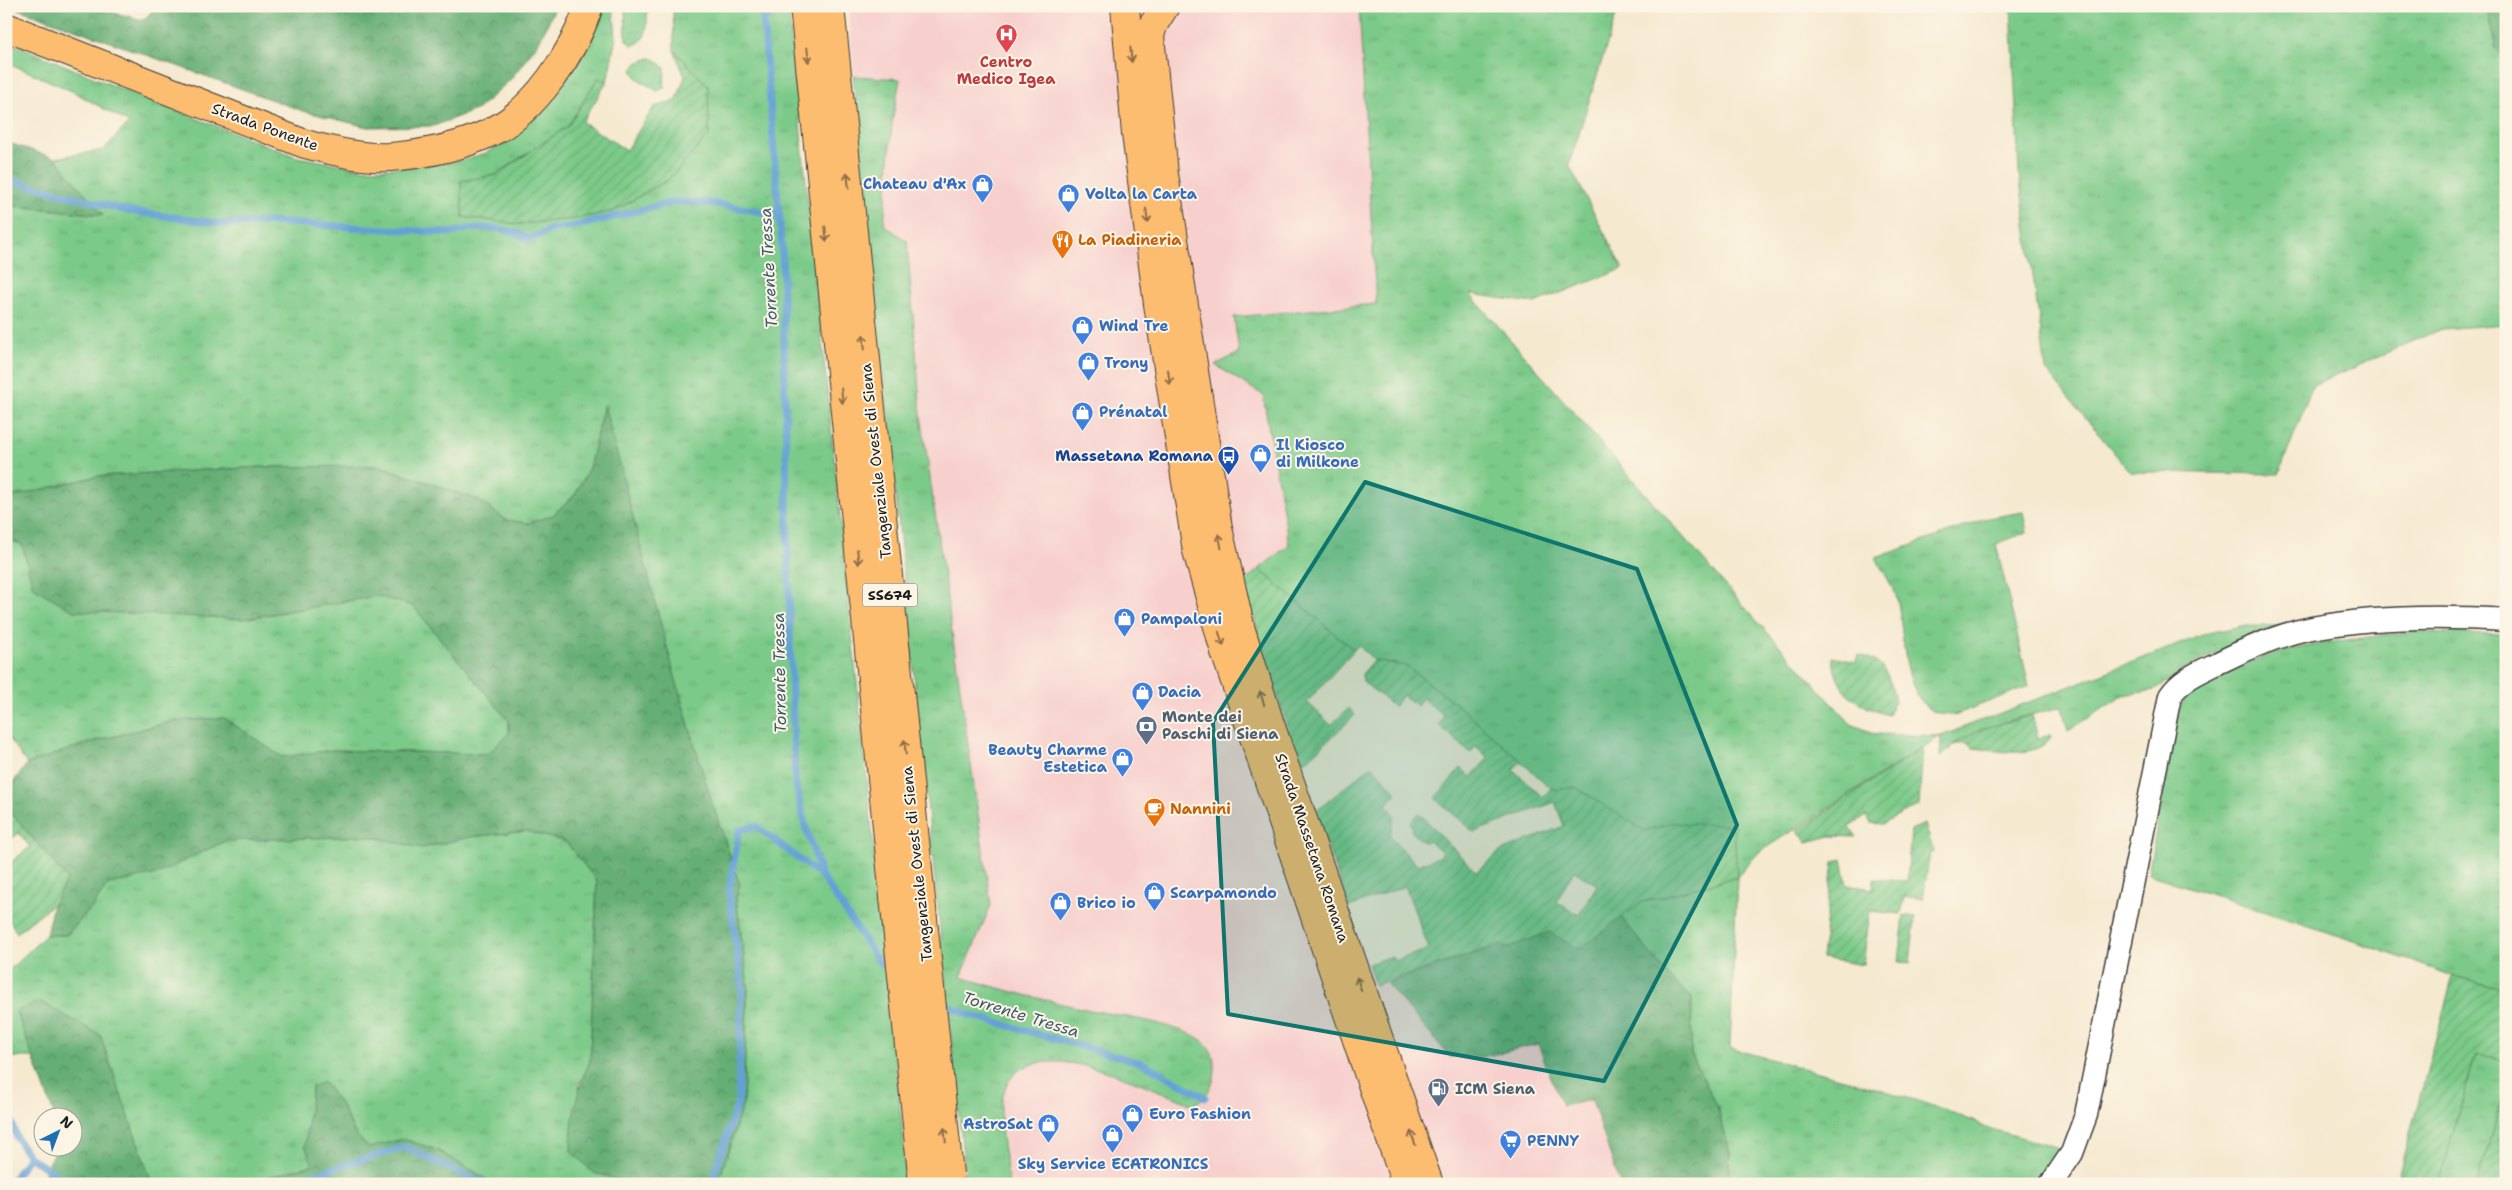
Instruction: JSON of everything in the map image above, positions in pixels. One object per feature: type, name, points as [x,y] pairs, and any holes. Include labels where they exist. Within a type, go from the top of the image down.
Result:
[{"type":"main road","name":"Strada Ponente","points":[[6,27],[305,144],[341,153],[390,157],[448,148],[491,132],[513,118],[537,94],[566,58],[590,6]]},
{"type":"main road","name":"Tangenziale Ovest di Siena","points":[[804,6],[923,1184]]},
{"type":"main road","name":"Tangenziale Ovest di Siena","points":[[830,6],[950,1184]]},
{"type":"main road","name":"Strada Massetana Romana","points":[[1125,6],[1136,134],[1156,286],[1197,551],[1225,652],[1406,1184]]},
{"type":"main road","name":"Strada Massetana Romana","points":[[1165,6],[1153,25],[1150,36],[1156,104],[1187,340],[1227,574],[1249,659],[1291,787],[1429,1184]]},
{"type":"street","points":[[2051,1184],[2072,1153],[2086,1115],[2170,696],[2174,690],[2200,672],[2234,655],[2311,628],[2432,617],[2506,620]]},
{"type":"highlighted area","points":[[1365,482],[1637,569],[1737,825],[1604,1081],[1228,1014],[1213,722]]},
{"type":"shaded area","points":[[849,6],[1359,6],[1376,304],[1236,331],[1240,353],[1215,365],[1263,395],[1289,546],[1243,583],[1280,708],[1375,985],[1386,983],[1450,1057],[1483,1057],[1538,1043],[1562,1106],[1592,1100],[1620,1184],[1009,1184],[1002,1114],[1003,1095],[1009,1082],[1021,1070],[1036,1062],[1063,1061],[1205,1097],[1215,1073],[1209,1048],[1201,1040],[1187,1034],[1147,1022],[1063,1005],[961,977],[991,905],[921,415],[907,241],[884,225],[892,123],[900,79],[853,76]]},
{"type":"green space","points":[[10,6],[85,6],[144,20],[156,6],[556,6],[539,42],[511,79],[478,109],[434,126],[367,127],[303,111]]},
{"type":"green space","points":[[600,6],[613,6],[616,37],[607,82],[598,78],[568,126],[495,175],[461,181],[463,217],[519,224],[574,219],[614,211],[669,179],[709,135],[708,86],[674,50],[673,6],[788,6],[908,1184],[718,1184],[743,1103],[748,986],[736,897],[740,885],[683,707],[604,405],[589,468],[575,495],[553,515],[529,523],[506,520],[478,500],[380,466],[263,467],[98,476],[6,498],[6,205],[103,215],[55,158],[103,150],[129,123],[74,92],[6,62],[6,41],[143,98],[297,157],[365,169],[395,168],[456,162],[486,153],[517,133],[545,107],[579,61]]},
{"type":"green space","points":[[625,6],[647,6],[645,35],[642,40],[632,45],[626,40]]},
{"type":"green space","points":[[1359,6],[1619,6],[1569,165],[1623,269],[1534,303],[1470,294],[1756,620],[1851,724],[1876,734],[1941,736],[1759,852],[1737,877],[1670,823],[1645,831],[1575,787],[1557,790],[1551,788],[1455,703],[1406,666],[1374,660],[1358,645],[1354,650],[1259,569],[1289,545],[1263,395],[1215,365],[1239,353],[1234,317],[1376,304]]},
{"type":"green space","points":[[2011,6],[2486,6],[2496,49],[2506,59],[2506,324],[2441,329],[2313,385],[2279,474],[2130,472],[2046,370],[2019,174]]},
{"type":"green space","points":[[2486,6],[2506,6],[2506,59],[2496,49]]},
{"type":"green space","points":[[674,50],[708,86],[709,135],[669,179],[614,211],[574,219],[519,224],[463,217],[461,181],[496,175],[568,126],[598,78],[607,82],[582,122],[626,150],[654,107],[676,101],[685,77]]},
{"type":"green space","points":[[650,58],[656,60],[665,68],[664,88],[657,91],[638,79],[632,70],[637,63]]},
{"type":"green space","points":[[853,76],[900,79],[892,123],[884,225],[907,241],[921,415],[991,905],[961,977],[1041,999],[1146,1021],[1189,1033],[1206,1044],[1214,1058],[1215,1074],[1210,1089],[1204,1097],[1193,1105],[1148,1086],[1089,1067],[1059,1062],[1034,1064],[1014,1074],[1003,1096],[1001,1106],[1001,1128],[1009,1184],[966,1184]]},
{"type":"green space","points":[[6,142],[55,158],[103,215],[6,205]]},
{"type":"green space","points":[[604,404],[683,706],[740,885],[736,897],[748,986],[743,1103],[718,1184],[634,1184],[594,1173],[571,1151],[576,1105],[590,1062],[597,881],[566,842],[526,831],[470,837],[422,848],[367,836],[225,841],[157,874],[108,884],[93,906],[66,935],[46,935],[53,904],[67,879],[6,807],[6,792],[27,764],[88,743],[174,721],[224,718],[282,757],[333,750],[488,754],[509,733],[509,721],[413,606],[377,596],[243,619],[74,611],[33,587],[22,544],[6,539],[6,498],[98,476],[263,467],[380,466],[478,500],[506,520],[529,523],[553,515],[575,495],[589,468]]},
{"type":"green space","points":[[2023,512],[2027,532],[1996,544],[2029,686],[1957,714],[1939,713],[1926,706],[1916,692],[1905,656],[1898,603],[1892,586],[1876,558],[1988,518]]},
{"type":"green space","points":[[6,539],[22,544],[33,587],[243,619],[377,596],[413,606],[509,721],[509,733],[488,754],[333,750],[282,757],[224,718],[174,721],[88,743],[27,764],[6,734]]},
{"type":"green space","points":[[1259,569],[1354,650],[1307,702],[1331,725],[1349,708],[1355,715],[1306,761],[1298,762],[1243,583]]},
{"type":"green space","points":[[2241,626],[2285,626],[2198,662],[2154,690],[2124,695],[2068,731],[2062,707],[2013,719],[1982,730],[1953,746],[1940,757],[1941,736],[2208,633]]},
{"type":"green space","points":[[2415,632],[2506,634],[2506,989],[2453,976],[2346,938],[2148,874],[2179,707],[2199,687],[2225,672],[2255,659],[2288,650]]},
{"type":"green space","points":[[1858,655],[1880,665],[1888,676],[1895,700],[1888,715],[1866,707],[1857,701],[1849,695],[1838,679],[1833,657],[1856,662]]},
{"type":"green space","points":[[1374,660],[1406,666],[1455,703],[1521,761],[1513,770],[1543,797],[1551,788],[1557,790],[1575,787],[1645,831],[1670,823],[1734,825],[1737,877],[1642,902],[1579,949],[1549,932],[1507,948],[1502,944],[1375,985],[1368,964],[1392,956],[1394,961],[1429,949],[1405,886],[1349,907],[1315,812],[1362,773],[1370,768],[1374,768],[1397,793],[1386,805],[1395,815],[1390,836],[1417,865],[1441,856],[1442,852],[1429,840],[1424,843],[1412,832],[1411,822],[1419,813],[1476,872],[1501,851],[1564,826],[1555,802],[1474,832],[1435,798],[1461,768],[1471,777],[1488,758],[1476,746],[1470,753],[1439,725],[1444,716],[1422,698],[1417,706],[1403,695],[1394,706],[1363,682],[1362,674]],"holes":[[[1574,871],[1597,885],[1579,915],[1556,902]]]},
{"type":"green space","points":[[2032,715],[2038,738],[2052,735],[2046,743],[2037,748],[2027,751],[2005,752],[1973,748],[1967,743],[1952,745],[1982,729]]},
{"type":"green space","points":[[1923,748],[1919,805],[1883,824],[1870,823],[1866,816],[1849,826],[1856,837],[1830,836],[1807,842],[1797,830]]},
{"type":"green space","points":[[6,807],[67,879],[53,904],[17,933],[10,921],[6,923],[6,866],[30,847],[19,833],[6,843]]},
{"type":"green space","points":[[1925,824],[1934,853],[1930,852],[1923,899],[1904,896],[1901,914],[1870,911],[1863,965],[1822,958],[1833,863],[1842,859],[1847,885],[1873,889],[1874,879],[1907,881],[1911,830]]},
{"type":"green space","points":[[526,831],[566,842],[597,881],[590,1062],[579,1085],[594,1173],[634,1184],[495,1184],[437,1150],[404,1139],[369,1148],[356,1135],[341,1105],[313,1165],[244,1184],[152,1184],[100,1035],[16,1011],[33,1057],[6,1057],[6,973],[46,935],[67,935],[93,906],[108,884],[157,874],[225,841],[367,836],[422,848],[470,837]]},
{"type":"green space","points":[[1737,877],[1730,1048],[1883,1090],[1946,1110],[1994,1130],[2060,1148],[2038,1184],[1728,1184],[1730,1152],[1717,1106],[1691,1054],[1692,998],[1669,977],[1621,917],[1642,902]]},
{"type":"green space","points":[[1904,915],[1915,917],[1910,963],[1899,962]]},
{"type":"green space","points":[[1621,917],[1669,977],[1692,998],[1691,1054],[1717,1106],[1730,1152],[1728,1184],[1620,1184],[1592,1100],[1562,1106],[1538,1044],[1483,1057],[1450,1057],[1386,983],[1503,944],[1507,948],[1549,932],[1579,949]]},
{"type":"green space","points":[[2453,976],[2506,989],[2506,1060],[2476,1054],[2438,1184],[2396,1184]]},
{"type":"green space","points":[[40,1001],[100,1035],[152,1184],[41,1184],[51,1158],[82,1158],[82,1108],[52,1108],[16,1011]]},
{"type":"green space","points":[[2476,1054],[2506,1060],[2506,1088],[2477,1184],[2438,1184]]},
{"type":"green space","points":[[324,1082],[341,1105],[356,1135],[369,1148],[403,1139],[437,1150],[495,1184],[244,1184],[313,1165],[305,1146],[312,1086]]},
{"type":"green space","points":[[2506,1088],[2506,1184],[2477,1184]]},
{"type":"waterway","name":"Torrente Tressa","points":[[762,6],[782,248],[790,638],[795,781],[805,825],[822,877],[877,959],[894,975]]},
{"type":"waterway","points":[[764,21],[778,6]]},
{"type":"waterway","points":[[6,179],[128,211],[223,224],[270,222],[451,233],[461,230],[491,228],[510,231],[529,239],[552,229],[576,226],[674,202],[711,203],[780,215]]},
{"type":"waterway","points":[[711,1184],[738,1102],[742,989],[729,892],[739,830],[756,826],[821,876]]},
{"type":"waterway","name":"Torrente Tressa","points":[[937,1001],[966,1014],[1145,1064],[1205,1097]]},
{"type":"waterway","points":[[6,1106],[17,1138],[29,1157]]},
{"type":"waterway","points":[[281,1184],[405,1147],[473,1179],[493,1184]]},
{"type":"waterway","points":[[10,1184],[29,1157],[63,1179],[108,1180],[118,1184]]},
{"type":"place","name":"Centro Medico Igea","points":[[1006,53]]},
{"type":"place","name":"Chateau d'Ax","points":[[982,203]]},
{"type":"place","name":"Volta la Carta","points":[[1069,213]]},
{"type":"place","name":"La Piadineria","points":[[1062,259]]},
{"type":"place","name":"Wind Tre","points":[[1083,345]]},
{"type":"place","name":"Trony","points":[[1088,382]]},
{"type":"place","name":"Prénatal","points":[[1083,431]]},
{"type":"place","name":"Il Kiosco di Milkone","points":[[1260,473]]},
{"type":"place","name":"Massetana Romana","points":[[1229,475]]},
{"type":"place","name":"Pampaloni","points":[[1125,638]]},
{"type":"place","name":"Dacia","points":[[1142,711]]},
{"type":"place","name":"Monte dei Paschi di Siena","points":[[1146,745]]},
{"type":"place","name":"Beauty Charme Estetica","points":[[1123,778]]},
{"type":"place","name":"Nannini","points":[[1154,828]]},
{"type":"place","name":"Scarpamondo","points":[[1154,912]]},
{"type":"place","name":"Brico io","points":[[1061,922]]},
{"type":"place","name":"ICM Siena","points":[[1439,1108]]},
{"type":"place","name":"Euro Fashion","points":[[1133,1133]]},
{"type":"place","name":"AstroSat","points":[[1049,1143]]},
{"type":"place","name":"Sky Service ECATRONICS","points":[[1113,1154]]},
{"type":"place","name":"PENNY","points":[[1511,1160]]}]
